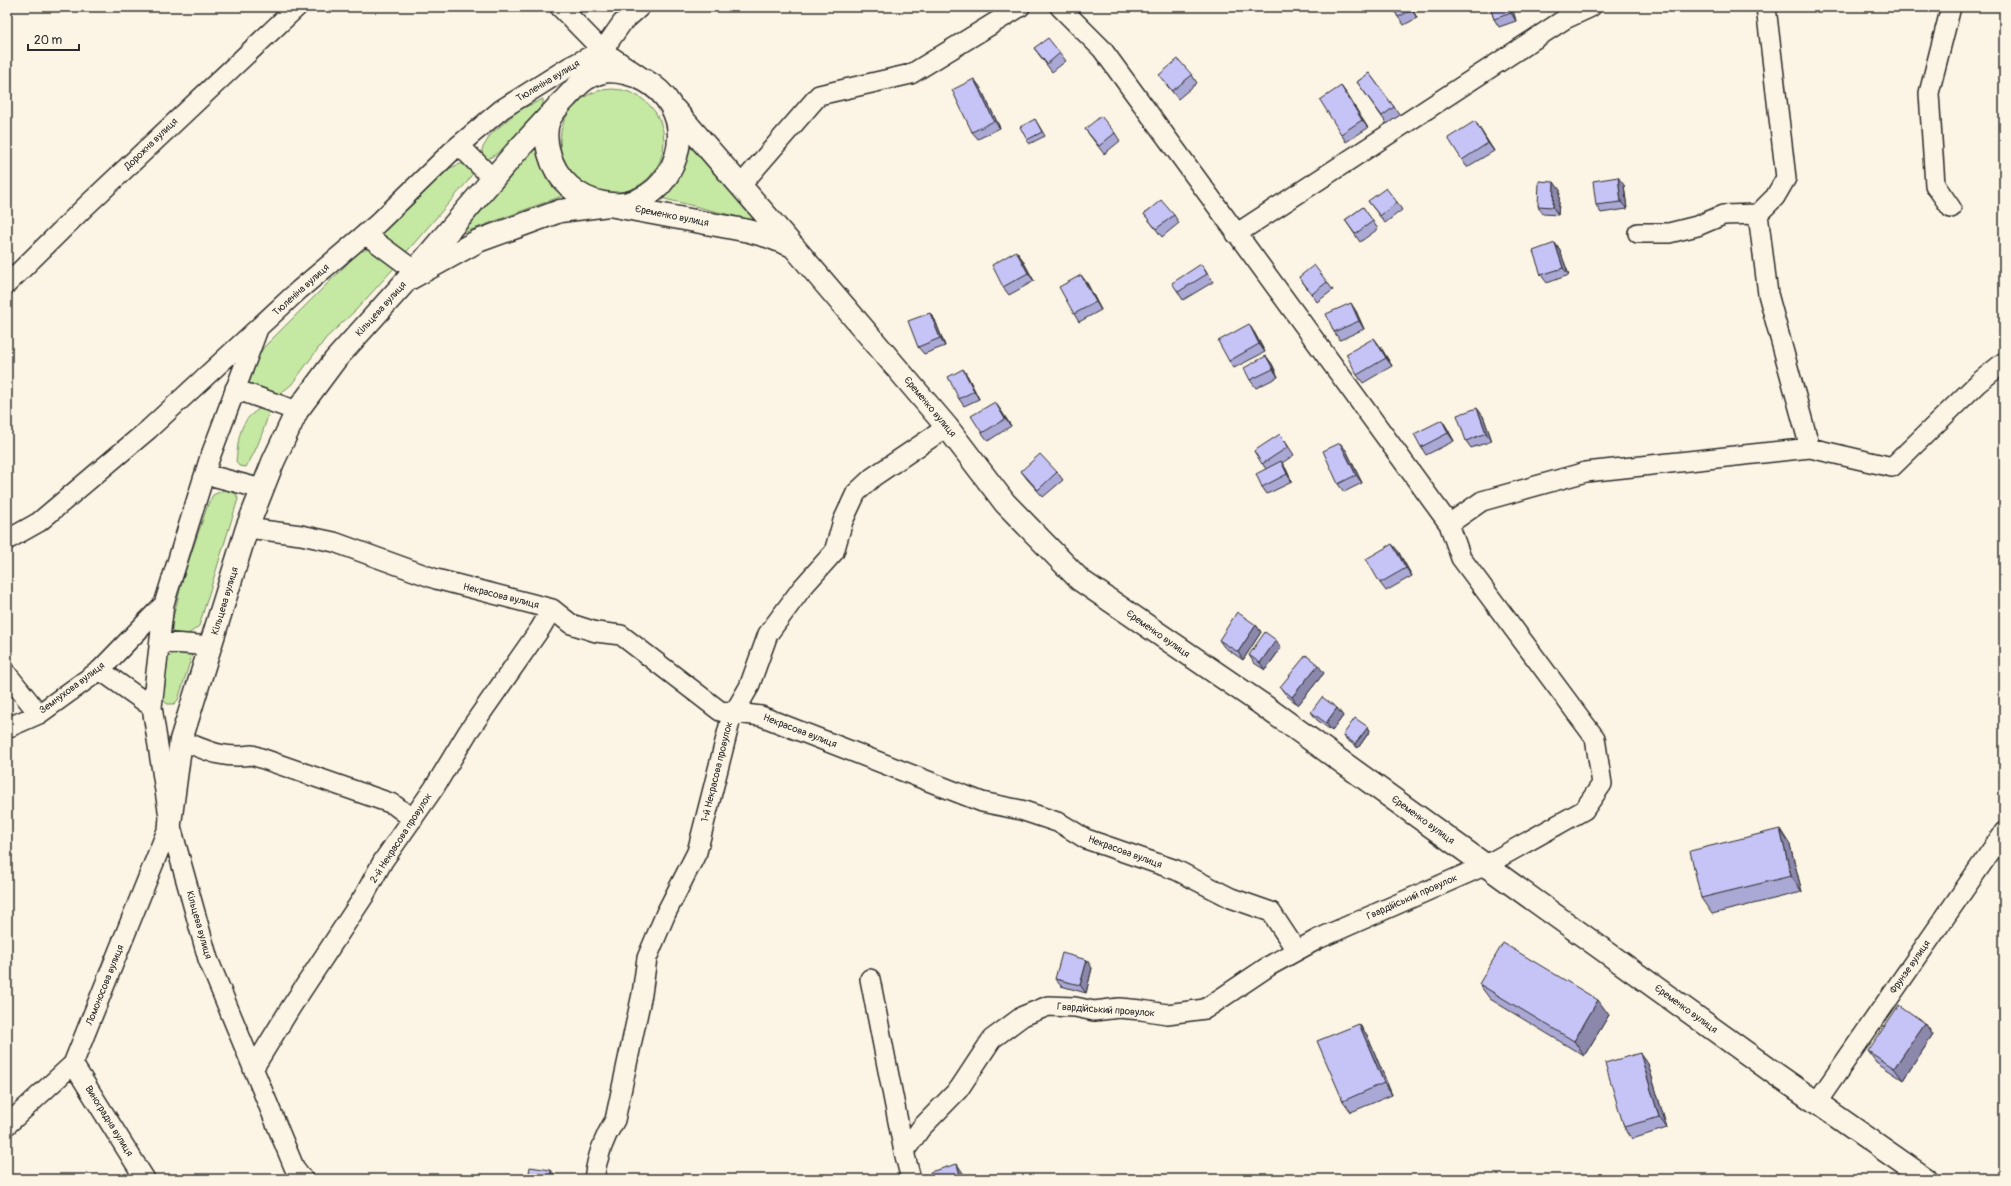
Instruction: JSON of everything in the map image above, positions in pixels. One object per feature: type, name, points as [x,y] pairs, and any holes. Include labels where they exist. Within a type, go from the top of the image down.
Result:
[{"type":"street","name":"Дорожна вулиця","points":[[7,284],[85,207],[297,7]]},
{"type":"street","points":[[560,7],[602,50],[645,79]]},
{"type":"street","points":[[585,78],[602,50],[622,23],[640,7]]},
{"type":"street","points":[[741,185],[819,95],[911,74],[1020,7]]},
{"type":"street","name":"Гвардійський провулок","points":[[904,1152],[921,1128],[959,1089],[992,1039],[1023,1016],[1048,1006],[1075,1007],[1094,1011],[1119,1008],[1167,1014],[1205,1009],[1268,966],[1296,950],[1486,865],[1584,810],[1602,784],[1595,738],[1461,558],[1449,524],[1102,49],[1060,7]]},
{"type":"street","points":[[1236,234],[1565,19],[1591,7]]},
{"type":"street","points":[[1638,233],[1669,233],[1697,226],[1723,215],[1758,214],[1775,197],[1786,178],[1766,7]]},
{"type":"street","points":[[1951,7],[1929,93],[1935,185],[1951,208]]},
{"type":"street","name":"Тюленіна вулиця","points":[[7,540],[39,522],[149,429],[299,290],[365,234],[459,145],[502,109],[569,66],[602,50]]},
{"type":"street","name":"Кільцева вулиця","points":[[303,1179],[294,1167],[208,959],[170,823],[182,740],[247,528],[262,489],[297,411],[334,360],[411,275],[562,102],[585,78],[595,74],[620,72],[645,79],[659,90],[670,104],[676,116],[679,142],[677,154],[669,172],[657,187],[635,200],[609,205],[585,198],[574,191],[556,172],[547,147],[549,121],[562,102]]},
{"type":"street","points":[[670,104],[793,246]]},
{"type":"street","points":[[459,145],[494,179]]},
{"type":"street","name":"Єременко вулиця","points":[[411,275],[478,241],[560,211],[609,205],[749,231],[793,246],[947,427],[1004,503],[1080,580],[1260,703],[1926,1179]]},
{"type":"street","points":[[1758,214],[1768,294],[1810,448]]},
{"type":"street","points":[[365,234],[411,275]]},
{"type":"street","points":[[170,823],[152,707],[164,604],[204,474],[258,329]]},
{"type":"street","points":[[1449,524],[1482,501],[1586,472],[1810,448],[1892,467],[1978,383],[2004,362]]},
{"type":"street","points":[[235,389],[297,411]]},
{"type":"street","name":"1-й Некрасова провулок","points":[[594,1179],[597,1156],[607,1133],[615,1120],[642,994],[647,958],[666,912],[697,852],[731,718],[749,687],[768,634],[802,588],[834,552],[843,521],[856,493],[873,477],[947,427]]},
{"type":"street","points":[[204,474],[262,489]]},
{"type":"street","name":"Некрасова вулиця","points":[[247,528],[301,535],[334,542],[436,579],[552,609],[571,624],[596,632],[622,635],[720,711],[761,716],[982,802],[1021,810],[1060,822],[1086,839],[1176,870],[1231,898],[1271,912],[1296,950]]},
{"type":"street","name":"Земнухова вулиця","points":[[7,728],[39,714],[100,670],[164,604]]},
{"type":"street","name":"2-й Некрасова провулок","points":[[253,1069],[291,1007],[364,896],[383,861],[434,788],[468,732],[540,629],[552,609]]},
{"type":"street","points":[[160,642],[211,646]]},
{"type":"street","points":[[100,670],[152,707]]},
{"type":"street","points":[[7,674],[39,714]]},
{"type":"street","points":[[182,740],[217,755],[234,757],[252,755],[393,804],[413,819]]},
{"type":"street","name":"Ломоносова вулиця","points":[[7,1125],[73,1064],[170,823]]},
{"type":"street","name":"Фрунзе вулиця","points":[[1817,1102],[2004,832]]},
{"type":"street","points":[[870,979],[904,1152],[911,1179]]},
{"type":"street","name":"Виноградна вулиця","points":[[73,1064],[145,1179]]},
{"type":"green space","points":[[612,89],[632,93],[649,104],[660,121],[664,141],[660,161],[649,178],[632,189],[612,193],[592,189],[575,178],[564,161],[560,141],[564,121],[575,104],[592,93]]},
{"type":"green space","points":[[543,99],[543,105],[516,137],[492,157],[483,161],[482,149],[491,134],[519,110]]},
{"type":"green space","points":[[534,146],[562,196],[463,233]]},
{"type":"green space","points":[[691,147],[755,221],[661,198]]},
{"type":"green space","points":[[460,164],[467,164],[475,169],[468,181],[403,256],[381,239],[386,228],[417,200],[433,182],[450,168]]},
{"type":"green space","points":[[369,249],[395,267],[356,310],[326,338],[292,384],[275,398],[256,390],[250,384],[248,377],[263,348],[359,252]]},
{"type":"green space","points":[[259,409],[268,409],[269,412],[262,434],[246,467],[239,466],[236,461],[239,438],[243,425],[252,414]]},
{"type":"green space","points":[[226,489],[235,493],[238,499],[199,626],[193,631],[184,635],[173,633],[171,628],[172,621],[184,575],[208,504],[213,495]]},
{"type":"green space","points":[[174,653],[190,653],[192,655],[178,700],[174,704],[167,704],[162,698],[165,660]]},
{"type":"building","points":[[1393,7],[1410,7],[1412,10],[1398,17]]},
{"type":"building","points":[[1490,7],[1509,7],[1511,13],[1494,19]]},
{"type":"building","points":[[1048,38],[1060,53],[1047,64],[1034,48]]},
{"type":"building","points":[[1178,59],[1192,75],[1172,91],[1159,75]]},
{"type":"building","points":[[1369,73],[1394,107],[1382,116],[1357,82]]},
{"type":"building","points":[[974,79],[994,121],[972,132],[952,90]]},
{"type":"building","points":[[1341,86],[1362,120],[1341,134],[1320,100]]},
{"type":"building","points":[[1101,116],[1115,133],[1099,146],[1085,129]]},
{"type":"building","points":[[1035,119],[1042,132],[1027,140],[1020,127]]},
{"type":"building","points":[[1475,121],[1488,143],[1462,160],[1448,138]]},
{"type":"building","points":[[1618,177],[1621,202],[1596,205],[1593,181]]},
{"type":"building","points":[[1539,181],[1554,182],[1553,207],[1538,206]]},
{"type":"building","points":[[1386,188],[1397,202],[1380,216],[1368,201]]},
{"type":"building","points":[[1161,200],[1174,215],[1156,229],[1144,214]]},
{"type":"building","points":[[1363,207],[1373,221],[1355,234],[1345,220]]},
{"type":"building","points":[[1555,243],[1563,268],[1541,275],[1533,251]]},
{"type":"building","points":[[1016,251],[1028,273],[1003,287],[992,265]]},
{"type":"building","points":[[1201,264],[1207,274],[1178,292],[1172,283]]},
{"type":"building","points":[[1314,265],[1327,282],[1312,294],[1299,277]]},
{"type":"building","points":[[1081,275],[1096,302],[1074,314],[1059,287]]},
{"type":"building","points":[[1351,303],[1359,321],[1334,332],[1326,314]]},
{"type":"building","points":[[930,313],[940,338],[918,347],[908,321]]},
{"type":"building","points":[[1249,324],[1259,344],[1229,361],[1218,341]]},
{"type":"building","points":[[1374,338],[1386,358],[1357,375],[1346,354]]},
{"type":"building","points":[[1266,356],[1273,369],[1250,380],[1244,368]]},
{"type":"building","points":[[963,369],[974,391],[959,399],[948,377]]},
{"type":"building","points":[[995,402],[1005,419],[982,433],[971,416]]},
{"type":"building","points":[[1477,408],[1486,433],[1466,441],[1457,415]]},
{"type":"building","points":[[1442,420],[1448,433],[1421,447],[1414,434]]},
{"type":"building","points":[[1280,434],[1288,447],[1262,464],[1254,451]]},
{"type":"building","points":[[1340,443],[1356,475],[1338,484],[1323,451]]},
{"type":"building","points":[[1040,454],[1057,472],[1038,490],[1021,471]]},
{"type":"building","points":[[1281,461],[1287,474],[1262,487],[1256,474]]},
{"type":"building","points":[[1392,544],[1406,568],[1380,583],[1366,559]]},
{"type":"building","points":[[1237,612],[1256,625],[1238,652],[1219,640]]},
{"type":"building","points":[[1265,632],[1276,640],[1260,663],[1249,655]]},
{"type":"building","points":[[1306,655],[1318,665],[1292,697],[1280,687]]},
{"type":"building","points":[[1322,697],[1337,708],[1326,723],[1311,712]]},
{"type":"building","points":[[1355,718],[1368,727],[1355,744],[1343,735]]},
{"type":"building","points":[[1780,829],[1791,876],[1701,898],[1690,851]]},
{"type":"building","points":[[1503,943],[1598,1000],[1574,1041],[1479,984]]},
{"type":"building","points":[[1062,953],[1087,960],[1080,985],[1055,979]]},
{"type":"building","points":[[1899,1005],[1925,1023],[1894,1068],[1868,1051]]},
{"type":"building","points":[[1359,1024],[1384,1083],[1343,1101],[1317,1041]]},
{"type":"building","points":[[1640,1053],[1659,1117],[1624,1127],[1605,1063]]},
{"type":"building","points":[[957,1164],[961,1179],[932,1179],[930,1172]]},
{"type":"building","points":[[530,1167],[551,1170],[550,1179],[528,1179]]},
{"type":"building","points":[[983,1175],[985,1179],[968,1179]]},
{"type":"building","points":[[1796,1176],[1797,1179],[1787,1179]]}]
